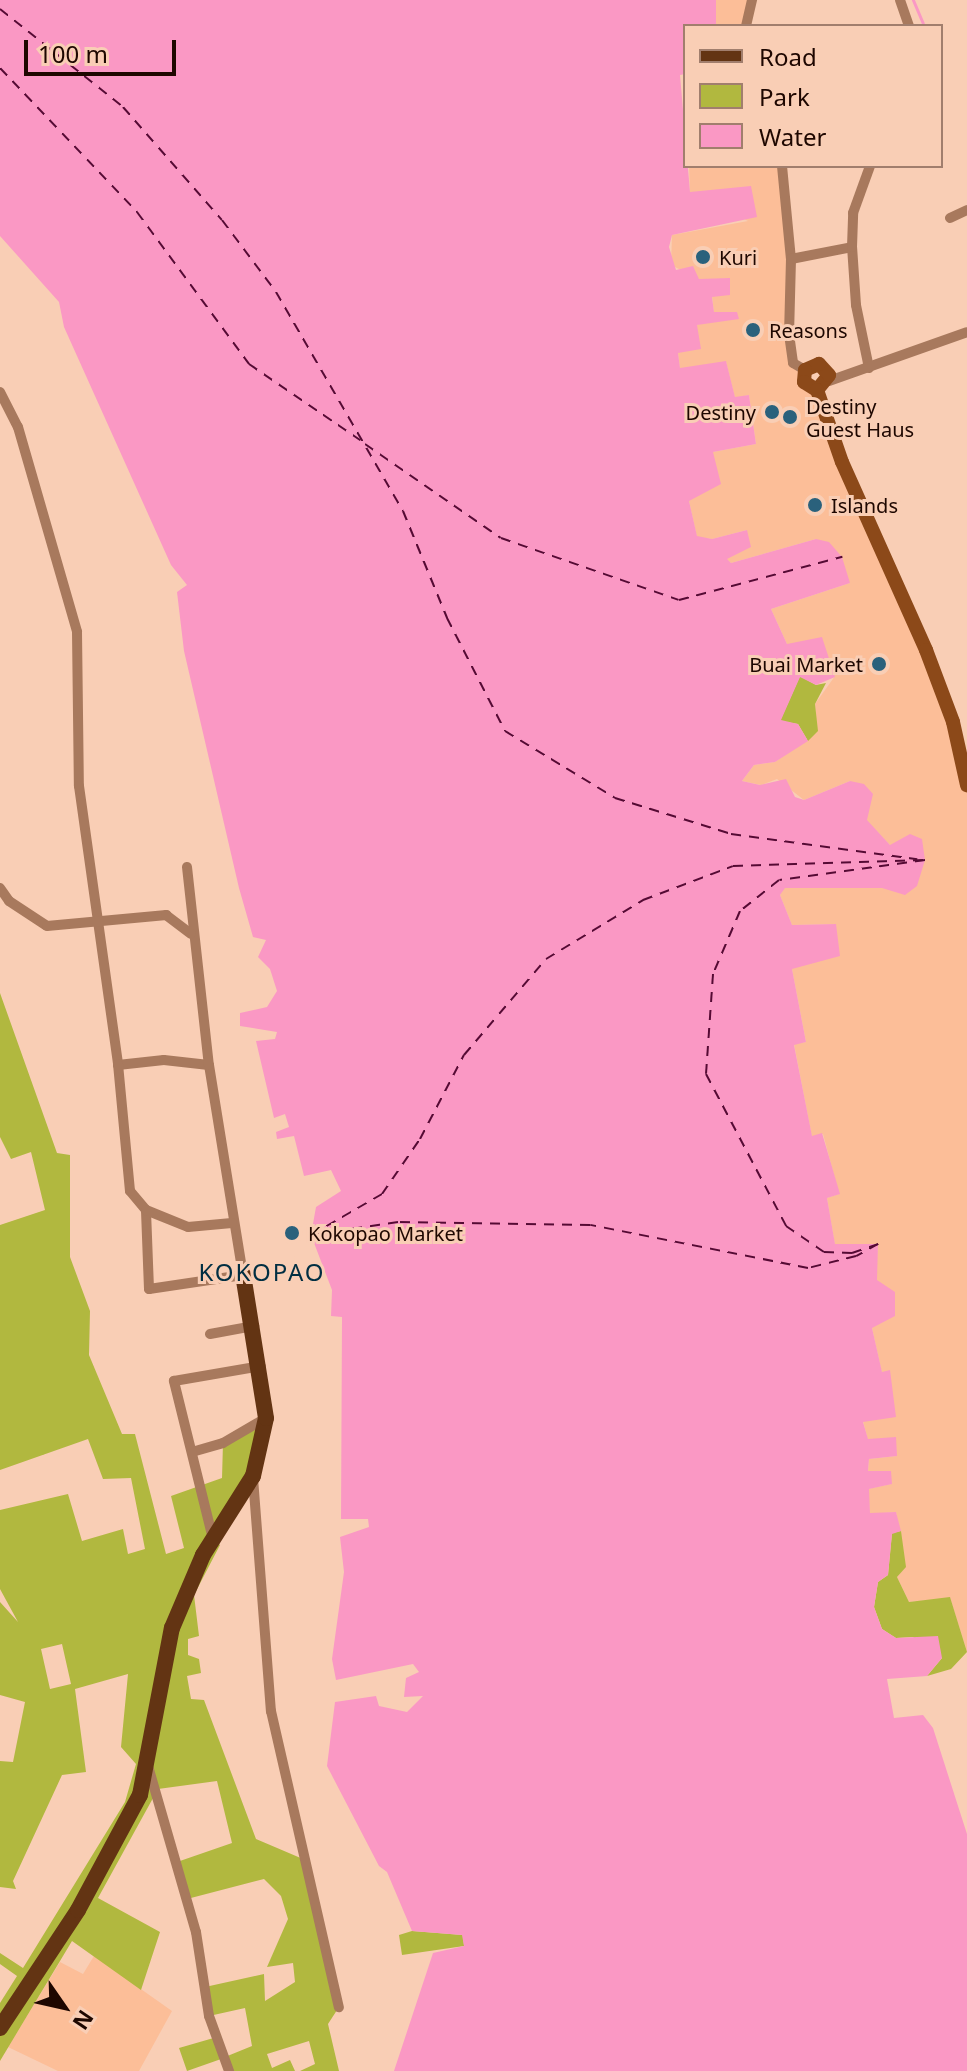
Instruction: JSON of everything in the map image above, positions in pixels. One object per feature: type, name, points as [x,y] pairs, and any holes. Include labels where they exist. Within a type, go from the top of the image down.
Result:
[{"type":"main road","points":[[823,385],[804,382],[805,370],[814,364],[824,366],[823,385],[842,462],[926,650],[967,785]]},
{"type":"main road","points":[[0,2028],[118,1843],[148,1766],[172,1628],[213,1539],[253,1476],[266,1418],[261,1366],[243,1275]]},
{"type":"street","points":[[746,24],[752,0]]},
{"type":"street","points":[[900,0],[908,24]]},
{"type":"street","points":[[782,168],[791,259],[789,334],[793,363],[805,370]]},
{"type":"street","points":[[869,168],[853,213],[852,247],[856,305],[869,368]]},
{"type":"street","points":[[950,218],[967,210]]},
{"type":"street","points":[[791,259],[852,247]]},
{"type":"street","points":[[823,385],[967,332]]},
{"type":"street","points":[[0,392],[18,427],[77,632],[79,786],[118,1065],[130,1191],[146,1210],[188,1227],[232,1223]]},
{"type":"street","points":[[146,1210],[149,1289],[243,1275],[232,1223],[191,934],[187,867]]},
{"type":"street","points":[[0,888],[9,901],[47,926],[166,915],[191,934]]},
{"type":"street","points":[[118,1065],[164,1060],[209,1065]]},
{"type":"street","points":[[210,1334],[254,1326]]},
{"type":"street","points":[[213,1539],[174,1381],[261,1366]]},
{"type":"street","points":[[192,1452],[223,1443],[266,1418]]},
{"type":"street","points":[[253,1476],[271,1711],[339,2007]]},
{"type":"street","points":[[148,1766],[196,1932],[209,2016],[229,2071]]},
{"type":"shaded area","points":[[716,0],[752,0],[746,24],[716,24]]},
{"type":"shaded area","points":[[689,168],[782,168],[793,362],[808,387],[906,609],[967,779],[967,1652],[950,1598],[909,1602],[897,1577],[905,1567],[896,1512],[870,1514],[868,1489],[891,1484],[868,1472],[869,1459],[897,1456],[868,1440],[863,1421],[890,1371],[882,1373],[872,1328],[878,1244],[835,1245],[827,1198],[839,1194],[823,1134],[812,1137],[794,1044],[806,1042],[792,969],[835,924],[792,925],[780,895],[784,888],[882,888],[890,845],[866,820],[850,781],[804,800],[777,779],[761,785],[742,781],[754,765],[775,762],[817,732],[815,704],[835,676],[787,644],[771,609],[850,583],[816,539],[731,563],[726,559],[747,530],[712,539],[697,537],[689,501],[713,452],[756,444],[749,395],[735,398],[726,362],[680,369],[678,353],[697,325],[737,312],[714,313],[712,296],[699,279],[671,265],[672,235],[748,221],[690,192]]},
{"type":"shaded area","points":[[94,1956],[172,2011],[139,2071],[58,2071],[8,2047],[60,1962],[83,1974]]},
{"type":"green space","points":[[800,676],[816,685],[826,683],[815,704],[818,731],[808,741],[798,724],[780,721]]},
{"type":"green space","points":[[0,993],[57,1153],[70,1155],[70,1257],[90,1311],[89,1355],[122,1434],[135,1434],[166,1554],[184,1548],[171,1496],[222,1478],[223,1443],[266,1418],[253,1476],[214,1539],[220,1545],[194,1595],[199,1636],[188,1639],[188,1655],[199,1659],[201,1673],[187,1676],[191,1699],[204,1700],[256,1839],[310,1862],[339,2007],[328,2024],[339,2071],[300,2071],[315,2064],[309,2041],[267,2054],[272,2068],[290,2060],[295,2071],[229,2071],[224,2058],[187,2071],[179,2048],[217,2037],[225,2057],[252,2046],[245,2008],[209,2016],[205,1987],[264,1974],[265,2001],[295,1982],[293,1963],[267,1967],[288,1919],[281,1896],[264,1879],[187,1899],[177,1862],[232,1843],[217,1781],[158,1789],[98,1898],[160,1932],[141,1990],[72,1941],[0,2061],[0,2003],[17,1976],[0,1964],[0,1953],[23,1968],[125,1802],[136,1764],[121,1747],[128,1674],[75,1689],[86,1772],[62,1775],[13,1881],[16,1889],[0,1887],[0,1761],[13,1762],[25,1702],[0,1695],[0,1602],[18,1622],[0,1589],[0,1510],[68,1494],[82,1541],[123,1529],[128,1554],[145,1549],[131,1478],[103,1479],[88,1439],[0,1470],[0,1225],[45,1210],[31,1152],[11,1159],[0,1137]],"holes":[[[62,1644],[71,1684],[50,1689],[41,1649]]]},
{"type":"green space","points":[[901,1531],[906,1567],[897,1577],[909,1602],[950,1597],[967,1652],[951,1669],[927,1676],[942,1658],[913,1637],[896,1638],[882,1629],[874,1607],[878,1582],[888,1575],[892,1533]]},
{"type":"green space","points":[[412,1931],[463,1935],[464,1946],[402,1955],[399,1935]]},
{"type":"water","points":[[0,0],[716,0],[716,24],[683,24],[683,74],[680,75],[683,168],[688,168],[690,192],[751,186],[757,217],[672,235],[669,247],[676,270],[693,266],[699,279],[730,278],[730,295],[712,297],[714,312],[737,312],[739,319],[697,325],[701,349],[678,353],[680,368],[726,361],[735,397],[749,395],[756,444],[713,452],[721,484],[689,501],[697,536],[712,539],[747,530],[751,547],[727,559],[731,563],[816,539],[829,542],[842,557],[850,583],[771,609],[787,644],[822,637],[835,677],[816,685],[800,677],[781,720],[798,724],[808,741],[775,762],[754,765],[742,781],[760,785],[786,779],[795,797],[804,800],[850,781],[864,784],[873,794],[867,820],[890,845],[910,834],[922,839],[925,860],[917,886],[905,895],[882,888],[785,888],[780,895],[792,925],[836,924],[840,956],[792,969],[806,1042],[794,1045],[812,1136],[822,1133],[840,1194],[827,1198],[835,1244],[878,1244],[877,1280],[895,1292],[895,1316],[872,1328],[882,1372],[890,1370],[896,1417],[863,1422],[868,1439],[896,1437],[897,1456],[869,1459],[868,1471],[891,1471],[892,1484],[869,1489],[870,1513],[896,1512],[901,1531],[892,1534],[888,1575],[878,1582],[874,1607],[882,1629],[896,1638],[938,1636],[942,1658],[927,1676],[887,1679],[894,1718],[923,1715],[933,1728],[967,1834],[967,2071],[394,2071],[433,1953],[464,1946],[462,1935],[412,1931],[387,1872],[379,1866],[327,1766],[335,1702],[376,1696],[379,1706],[407,1712],[423,1696],[404,1697],[406,1678],[419,1672],[413,1664],[336,1680],[332,1659],[344,1572],[340,1537],[369,1527],[368,1519],[341,1519],[342,1317],[331,1316],[332,1290],[311,1235],[316,1207],[341,1191],[331,1170],[304,1176],[294,1136],[277,1139],[276,1132],[289,1127],[285,1114],[274,1118],[256,1041],[275,1039],[277,1032],[240,1026],[240,1013],[267,1007],[277,991],[270,969],[258,957],[266,940],[253,937],[239,888],[184,651],[177,592],[187,585],[171,565],[64,327],[59,302],[0,236]]},
{"type":"waterway","points":[[913,0],[923,23]]},
{"type":"ferry route","points":[[0,9],[123,107],[222,220],[276,292],[403,511],[447,618],[505,731],[615,798],[731,834],[917,859]]},
{"type":"ferry route","points":[[0,68],[137,212],[249,364],[360,440]]},
{"type":"ferry route","points":[[365,444],[501,538],[679,600],[842,557]]},
{"type":"ferry route","points":[[925,860],[779,880],[740,911],[713,974],[706,1074],[786,1226],[824,1252],[852,1253],[878,1244],[856,1256],[808,1268],[590,1225],[398,1222],[311,1235],[382,1194],[420,1139],[464,1055],[546,959],[643,900],[733,866],[925,860]]},
{"type":"place","name":"Kuri","points":[[703,257]]},
{"type":"place","name":"Reasons","points":[[753,330]]},
{"type":"place","name":"Destiny","points":[[772,412]]},
{"type":"place","name":"Destiny Guest Haus","points":[[790,417]]},
{"type":"place","name":"Islands","points":[[815,505]]},
{"type":"place","name":"Buai Market","points":[[879,664]]},
{"type":"place","name":"Kokopao Market","points":[[292,1233]]},
{"type":"district","name":"KOKOPAO","points":[[262,1272]]}]
